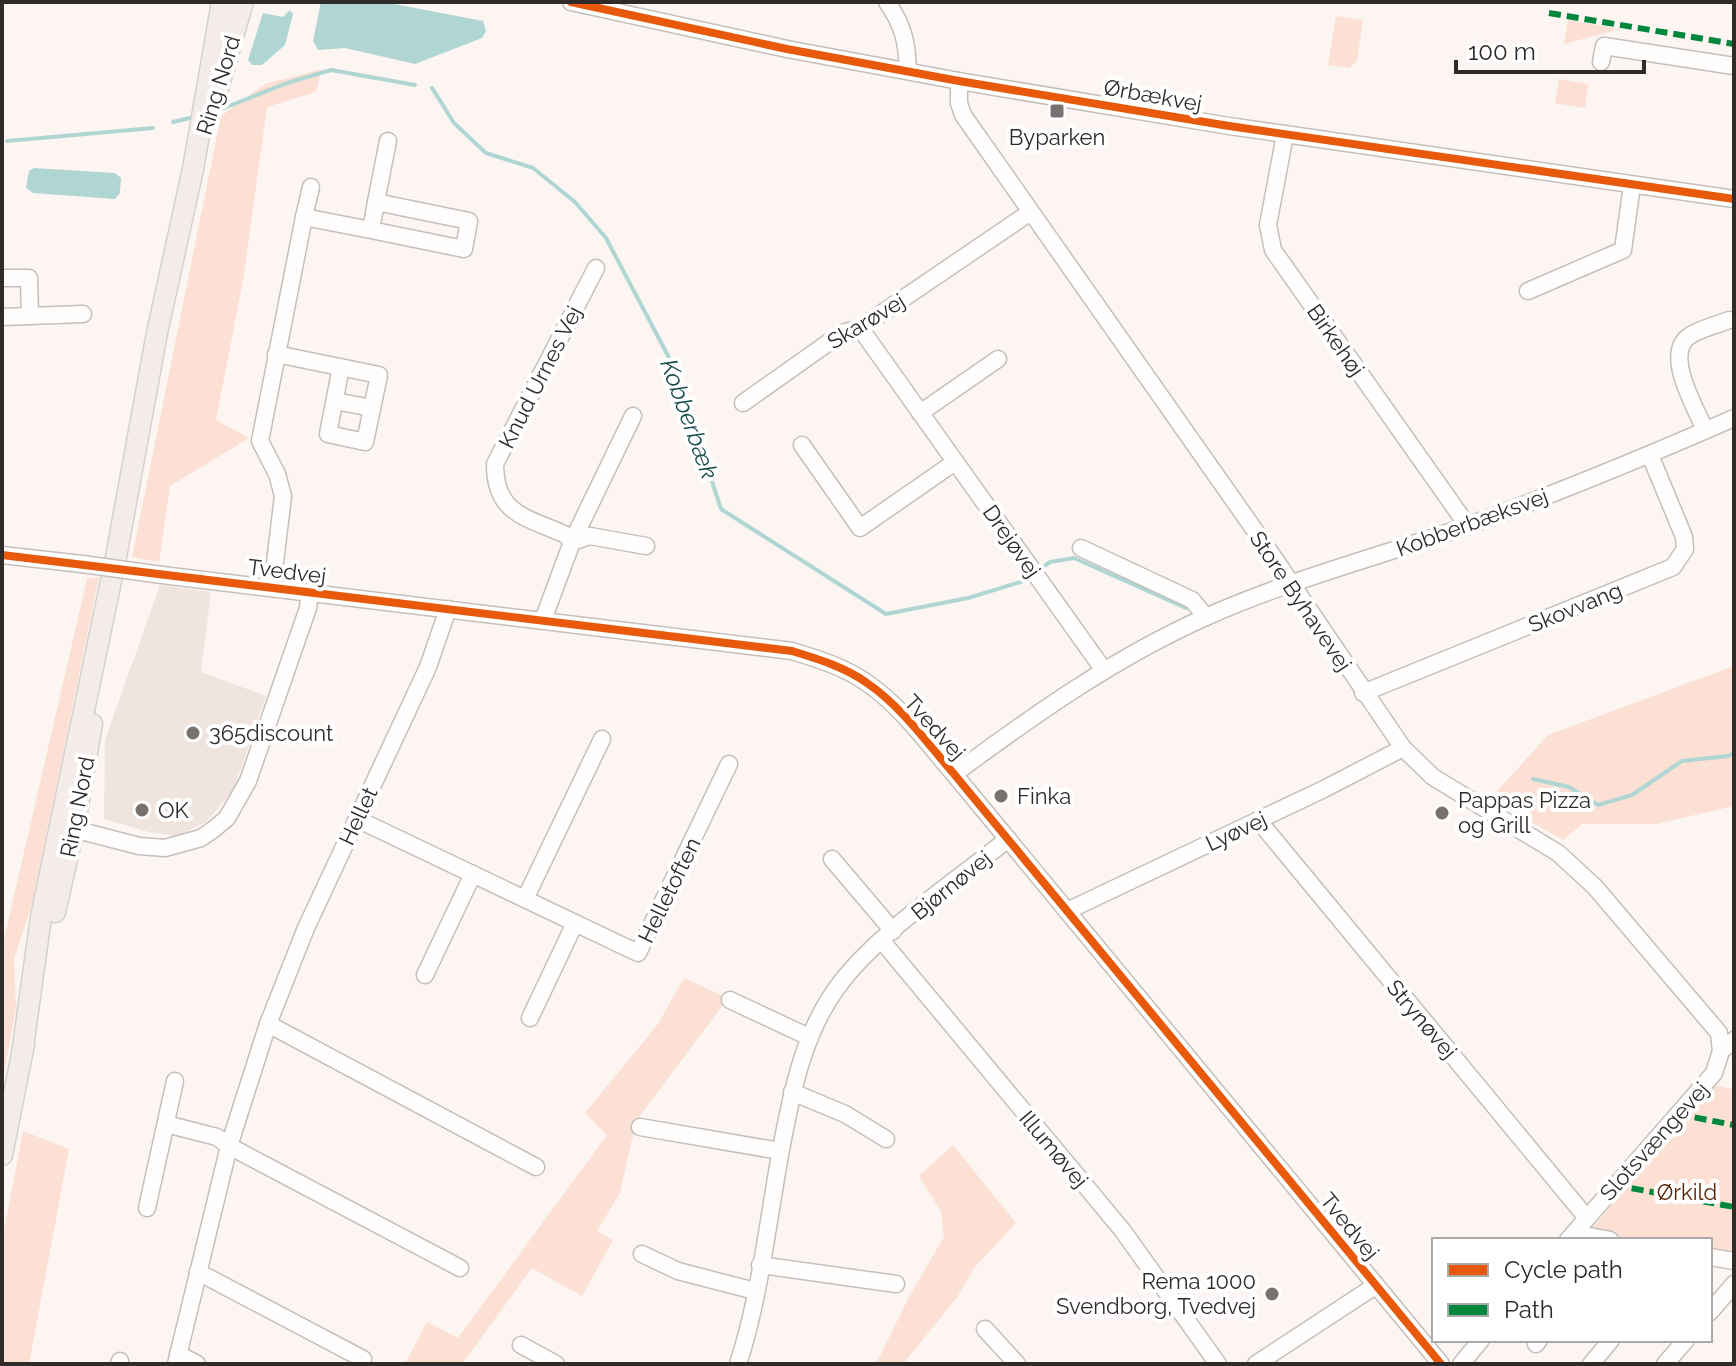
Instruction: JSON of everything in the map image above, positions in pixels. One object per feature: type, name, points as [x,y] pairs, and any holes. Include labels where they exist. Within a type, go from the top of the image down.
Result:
[{"type":"main road","name":"Ring Nord","points":[[2,1155],[22,1054],[41,917],[66,827],[86,771],[116,557],[157,333],[193,169],[222,2]]},
{"type":"main road","name":"Ring Nord","points":[[193,169],[243,2]]},
{"type":"street","name":"Ørbækvej","points":[[571,2],[787,49],[959,81],[1285,135],[1734,199]]},
{"type":"street","points":[[887,2],[900,22],[907,41],[908,70]]},
{"type":"street","points":[[1601,62],[1604,46],[1734,66]]},
{"type":"street","name":"Store Byhavevej","points":[[959,81],[959,103],[963,115],[1403,748],[1433,777],[1558,853],[1595,887],[1728,1046]]},
{"type":"street","name":"Birkehøj","points":[[1285,135],[1268,225],[1273,250],[1467,525]]},
{"type":"street","points":[[371,230],[388,141]]},
{"type":"street","points":[[1528,291],[1623,250],[1632,185]]},
{"type":"street","points":[[272,587],[283,496],[277,474],[260,441],[311,187]]},
{"type":"street","points":[[304,217],[464,249],[469,221],[376,202]]},
{"type":"street","name":"Skarøvej","points":[[743,403],[842,333],[860,328],[1029,213]]},
{"type":"street","name":"Knud Urnes Vej","points":[[572,542],[566,535],[503,503],[495,482],[495,464],[596,268]]},
{"type":"street","points":[[2,278],[29,278],[30,316]]},
{"type":"street","points":[[2,317],[83,314]]},
{"type":"street","points":[[1705,430],[1677,363],[1679,350],[1688,337],[1729,320]]},
{"type":"street","name":"Drejøvej","points":[[860,328],[1103,669]]},
{"type":"street","points":[[276,354],[341,367],[379,375],[365,442],[328,434],[341,367]]},
{"type":"street","points":[[920,413],[998,359]]},
{"type":"street","points":[[335,401],[372,408]]},
{"type":"street","points":[[543,620],[572,542],[633,416]]},
{"type":"street","name":"Kobberbæksvej","points":[[954,774],[1036,713],[1103,669],[1206,617],[1467,525],[1650,455],[1734,418]]},
{"type":"street","points":[[802,445],[860,528],[955,462]]},
{"type":"street","name":"Skovvang","points":[[1363,693],[1673,567],[1685,549],[1684,537],[1650,455]]},
{"type":"street","points":[[572,542],[590,536],[646,546]]},
{"type":"street","points":[[1081,548],[1192,600],[1206,617]]},
{"type":"street","name":"Tvedvej","points":[[2,555],[792,651],[830,663],[868,683],[902,714],[954,774],[1441,1364]]},
{"type":"street","name":"Tvedvej","points":[[66,827],[139,846],[165,848],[201,838],[227,818],[248,781],[308,608],[310,592]]},
{"type":"street","name":"Hellet","points":[[197,1364],[177,1359],[229,1146],[268,1024],[306,928],[428,667],[448,609]]},
{"type":"street","points":[[525,899],[602,739]]},
{"type":"street","name":"Lyøvej","points":[[1067,911],[1403,748]]},
{"type":"street","name":"Helletoften","points":[[357,819],[638,953],[729,764]]},
{"type":"street","name":"Strynøvej","points":[[1258,820],[1586,1217]]},
{"type":"street","name":"Bjørnøvej","points":[[738,1364],[755,1291],[792,1092],[809,1037],[823,1007],[844,979],[888,936],[1008,839]]},
{"type":"street","name":"Bjørnøvej","points":[[832,859],[888,936]]},
{"type":"street","points":[[425,975],[473,874]]},
{"type":"street","points":[[530,1018],[575,923]]},
{"type":"street","name":"Illumøvej","points":[[888,936],[1123,1231],[1218,1364]]},
{"type":"street","points":[[730,1000],[809,1037]]},
{"type":"street","points":[[268,1024],[536,1167]]},
{"type":"street","name":"Slotsvængevej","points":[[1571,1237],[1714,1073],[1728,1046]]},
{"type":"street","points":[[147,1208],[175,1081]]},
{"type":"street","points":[[792,1092],[845,1114],[886,1139]]},
{"type":"street","points":[[166,1124],[217,1137],[460,1268]]},
{"type":"street","points":[[640,1127],[780,1151]]},
{"type":"street","points":[[642,1254],[678,1271],[755,1291]]},
{"type":"street","points":[[1712,1257],[1734,1261]]},
{"type":"street","points":[[760,1265],[896,1284]]},
{"type":"street","points":[[198,1272],[363,1359]]},
{"type":"street","points":[[1712,1310],[1734,1284]]},
{"type":"street","points":[[1256,1364],[1375,1286]]},
{"type":"street","points":[[985,1329],[1017,1364]]},
{"type":"street","points":[[1461,1364],[1479,1342]]},
{"type":"street","points":[[1591,1364],[1609,1342]]},
{"type":"street","points":[[1665,1364],[1684,1342]]},
{"type":"street","points":[[521,1345],[556,1364]]},
{"type":"shaded area","points":[[160,585],[211,592],[201,672],[266,696],[233,791],[206,822],[177,836],[152,833],[104,819],[105,740]]},
{"type":"green space","points":[[1336,16],[1363,20],[1357,61],[1349,68],[1328,65]]},
{"type":"green space","points":[[1568,20],[1621,29],[1564,44]]},
{"type":"green space","points":[[322,69],[316,92],[267,107],[243,281],[216,420],[249,438],[170,486],[159,562],[132,557],[221,116],[265,84]]},
{"type":"green space","points":[[1559,79],[1588,84],[1585,108],[1555,103]]},
{"type":"green space","points":[[99,577],[32,904],[14,959],[16,1008],[2,1083],[2,948],[87,579]]},
{"type":"green space","points":[[1734,666],[1734,806],[1656,824],[1582,824],[1563,840],[1490,799],[1548,735]]},
{"type":"green space","points":[[684,978],[728,998],[636,1121],[620,1193],[597,1231],[613,1240],[582,1296],[532,1268],[462,1364],[405,1364],[427,1322],[458,1338],[607,1135],[585,1113],[658,1024]]},
{"type":"green space","name":"Ørkild","points":[[1714,1085],[1734,1089],[1734,1258],[1712,1253],[1712,1238],[1623,1238],[1589,1232]]},
{"type":"green space","points":[[23,1131],[69,1149],[29,1364],[2,1364],[2,1241]]},
{"type":"green space","points":[[953,1145],[1016,1223],[974,1268],[958,1296],[903,1364],[876,1364],[909,1297],[944,1237],[941,1211],[919,1176]]},
{"type":"water","points":[[321,2],[384,2],[483,21],[486,31],[482,38],[415,64],[345,48],[318,50],[313,41]]},
{"type":"water","points":[[290,10],[293,14],[285,45],[262,65],[252,65],[248,60],[263,13],[283,17]]},
{"type":"water","points":[[34,168],[115,173],[121,178],[120,193],[115,199],[33,193],[26,188],[29,171]]},
{"type":"waterway","name":"Kobberbæk","points":[[219,110],[287,83],[331,70],[415,85]]},
{"type":"waterway","name":"Kobberbæk","points":[[432,88],[454,123],[486,153],[533,168],[575,202],[606,238],[675,369],[721,509],[886,614],[968,598],[1027,580]]},
{"type":"waterway","name":"Kobberbæk","points":[[173,122],[194,117]]},
{"type":"waterway","name":"Kobberbæk","points":[[7,141],[153,128]]},
{"type":"waterway","name":"Kobberbæk","points":[[1043,567],[1050,562],[1074,558],[1186,608]]},
{"type":"waterway","name":"Kobberbæk","points":[[1533,779],[1569,787],[1598,805],[1632,795],[1682,761],[1734,753]]},
{"type":"marked path","points":[[1549,13],[1734,44]]},
{"type":"marked path","points":[[1677,1114],[1734,1125]]},
{"type":"marked path","points":[[1614,1185],[1734,1207]]},
{"type":"cycle path","points":[[571,2],[787,49],[959,81],[1229,126],[1734,199]]},
{"type":"cycle path","points":[[2,555],[792,651],[859,677],[903,714],[924,738],[1441,1364]]},
{"type":"place","name":"Byparken","points":[[1057,111]]},
{"type":"place","name":"365discount","points":[[193,733]]},
{"type":"place","name":"Finka","points":[[1001,796]]},
{"type":"place","name":"OK","points":[[142,810]]},
{"type":"place","name":"Pappas Pizza og Grill","points":[[1442,813]]},
{"type":"place","name":"Rema 1000 Svendborg, Tvedvej","points":[[1272,1294]]}]
